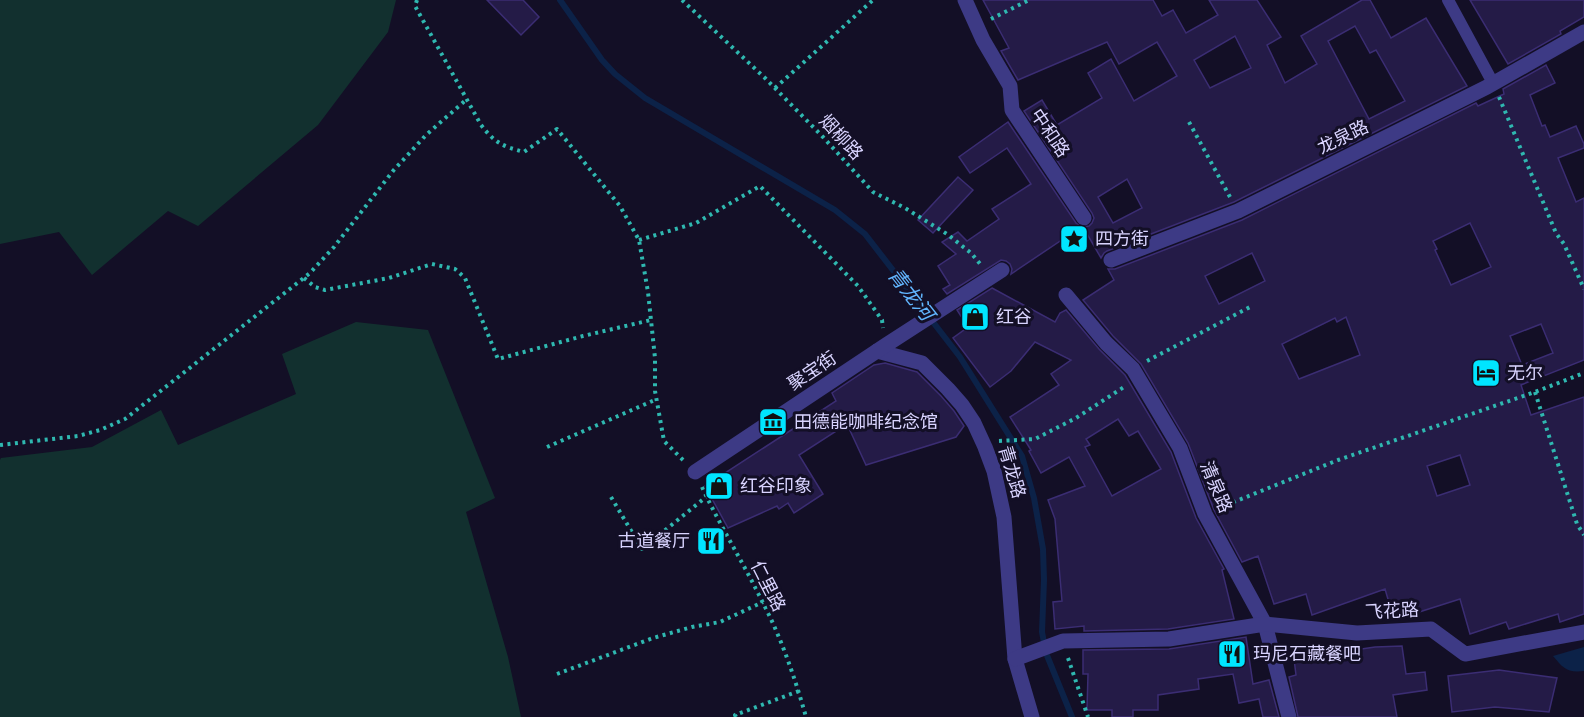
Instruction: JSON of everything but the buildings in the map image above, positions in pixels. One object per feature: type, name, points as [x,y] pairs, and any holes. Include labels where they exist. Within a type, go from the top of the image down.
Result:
[{"type":"street","name":"中和路","points":[[965,0],[983,40],[1010,86],[1012,110],[1084,218]]},
{"type":"street","name":"龙泉路","points":[[1111,260],[1238,211],[1493,83],[1584,32]]},
{"type":"street","name":"聚宝街","points":[[695,472],[997,274]]},
{"type":"street","name":"清泉路","points":[[1066,295],[1106,343],[1133,369],[1179,448],[1205,514],[1265,624],[1289,717]]},
{"type":"street","name":"青龙路","points":[[884,346],[922,363],[948,388],[974,423],[985,447],[994,471],[1004,517],[1015,660],[1032,717]]},
{"type":"street","name":"飞花路","points":[[1015,660],[1063,641],[1169,639],[1265,624],[1357,633],[1431,629],[1465,654],[1584,632]]},
{"type":"lane","points":[[1448,0],[1493,83]]},
{"type":"path","points":[[417,0],[415,6],[466,99],[493,139],[503,146],[524,152],[557,129],[620,206],[639,240],[648,292],[657,399],[664,441],[695,472]]},
{"type":"path","name":"烟柳路","points":[[682,0],[823,137],[873,192],[905,208],[947,234],[997,274]]},
{"type":"path","points":[[774,88],[873,0]]},
{"type":"path","points":[[977,26],[1029,0]]},
{"type":"path","points":[[1493,83],[1556,233],[1564,244],[1584,289]]},
{"type":"path","points":[[0,445],[78,436],[100,430],[124,419],[304,278],[334,248],[354,220],[426,135],[466,99]]},
{"type":"path","points":[[1189,122],[1238,211]]},
{"type":"path","points":[[639,240],[696,223],[760,186],[858,286],[882,320],[884,346]]},
{"type":"path","points":[[304,278],[315,287],[325,290],[389,278],[432,264],[455,269],[465,278],[498,359],[651,320]]},
{"type":"path","points":[[1002,440],[1035,439],[1076,418],[1130,383],[1133,369],[1250,307]]},
{"type":"path","points":[[1205,514],[1338,460],[1535,393],[1584,373]]},
{"type":"path","points":[[1535,393],[1577,524],[1584,535]]},
{"type":"path","points":[[547,447],[657,399]]},
{"type":"path","name":"仁里路","points":[[695,472],[715,516],[763,602],[778,635],[806,717]]},
{"type":"path","points":[[610,497],[642,549],[706,497]]},
{"type":"path","points":[[557,674],[653,638],[720,622],[763,602]]},
{"type":"path","points":[[1063,641],[1088,717]]},
{"type":"path","points":[[736,717],[735,715],[799,691]]},
{"type":"green space","points":[[0,0],[396,0],[388,32],[318,125],[198,226],[168,211],[92,275],[59,232],[0,244]]},
{"type":"green space","points":[[356,322],[428,330],[495,498],[466,512],[508,657],[521,717],[0,717],[1,458],[92,447],[161,410],[178,445],[296,394],[282,354]]},
{"type":"water","points":[[1584,647],[1584,671],[1566,669],[1553,656]]},
{"type":"waterway","name":"青龙河","points":[[560,0],[602,60],[615,74],[645,98],[835,210],[865,234],[960,357],[1022,456],[1034,498],[1043,549],[1042,632],[1046,653],[1072,717]]},
{"type":"place","name":"四方街","points":[[1074,239]]},
{"type":"place","name":"红谷","points":[[975,317]]},
{"type":"place","name":"无尔","points":[[1486,373]]},
{"type":"place","name":"田德能咖啡纪念馆","points":[[773,422]]},
{"type":"place","name":"红谷印象","points":[[719,486]]},
{"type":"place","name":"古道餐厅","points":[[711,541]]},
{"type":"place","name":"玛尼石藏餐吧","points":[[1232,654]]}]
